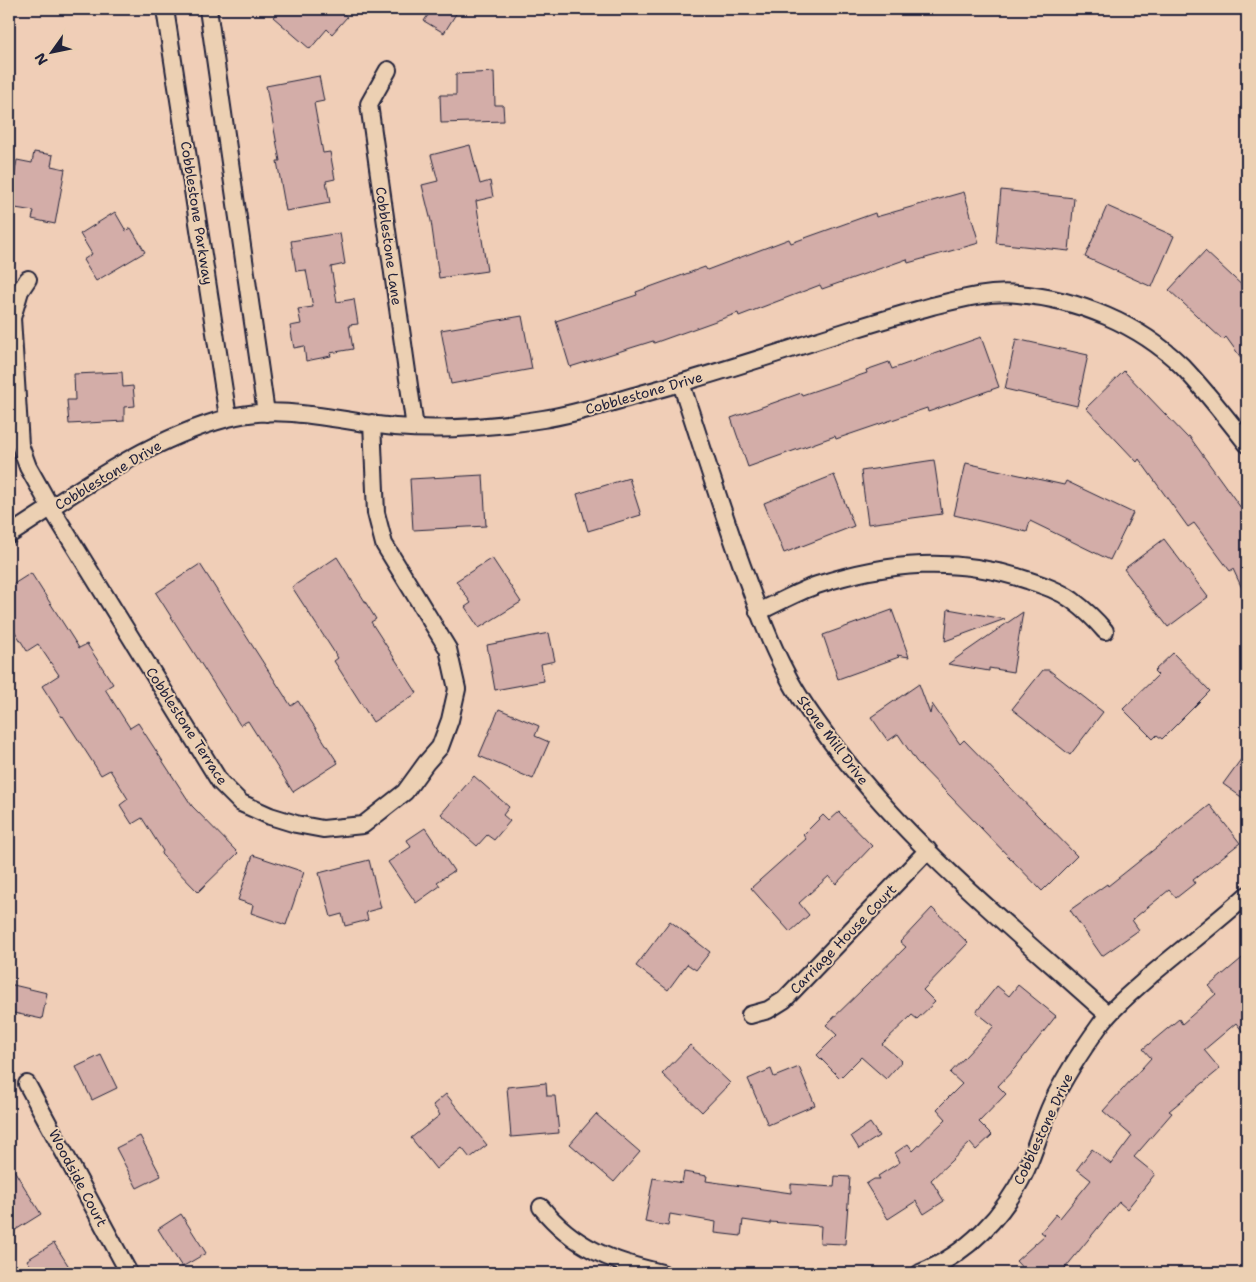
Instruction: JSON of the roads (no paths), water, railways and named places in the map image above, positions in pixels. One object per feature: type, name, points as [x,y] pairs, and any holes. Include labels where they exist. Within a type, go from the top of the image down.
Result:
[{"type":"street","name":"Cobblestone Parkway","points":[[166,9],[228,418]]},
{"type":"street","points":[[208,9],[266,413]]},
{"type":"street","name":"Cobblestone Lane","points":[[388,70],[369,104],[416,428]]},
{"type":"street","name":"Cobblestone Terrace","points":[[28,279],[20,292],[12,318],[20,445],[28,467],[51,508],[220,782],[241,803],[270,816],[296,824],[323,829],[363,825],[405,792],[440,747],[450,720],[457,689],[448,648],[384,544],[376,513],[372,423]]},
{"type":"street","name":"Cobblestone Drive","points":[[9,535],[154,446],[193,428],[228,418],[266,413],[319,415],[372,423],[438,429],[495,426],[547,418],[681,383],[891,317],[969,297],[996,293],[1059,300],[1098,312],[1125,325],[1155,344],[1182,366],[1247,444]]},
{"type":"street","name":"Stone Mill Drive","points":[[681,383],[718,500],[758,612],[785,672],[809,712],[848,763],[891,813],[928,850],[1108,1016]]},
{"type":"street","points":[[758,612],[816,586],[866,572],[918,564],[943,563],[982,568],[1012,575],[1047,587],[1070,599],[1091,615],[1105,631]]},
{"type":"street","name":"Carriage House Court","points":[[750,1015],[768,1010],[784,1000],[928,850]]},
{"type":"street","name":"Cobblestone Drive","points":[[920,1273],[933,1268],[961,1250],[975,1239],[994,1219],[1013,1193],[1026,1170],[1051,1104],[1066,1076],[1108,1016],[1130,994],[1247,895]]},
{"type":"street","name":"Woodside Court","points":[[27,1084],[129,1273]]},
{"type":"street","points":[[541,1207],[581,1243],[598,1254],[631,1266],[662,1273]]}]
